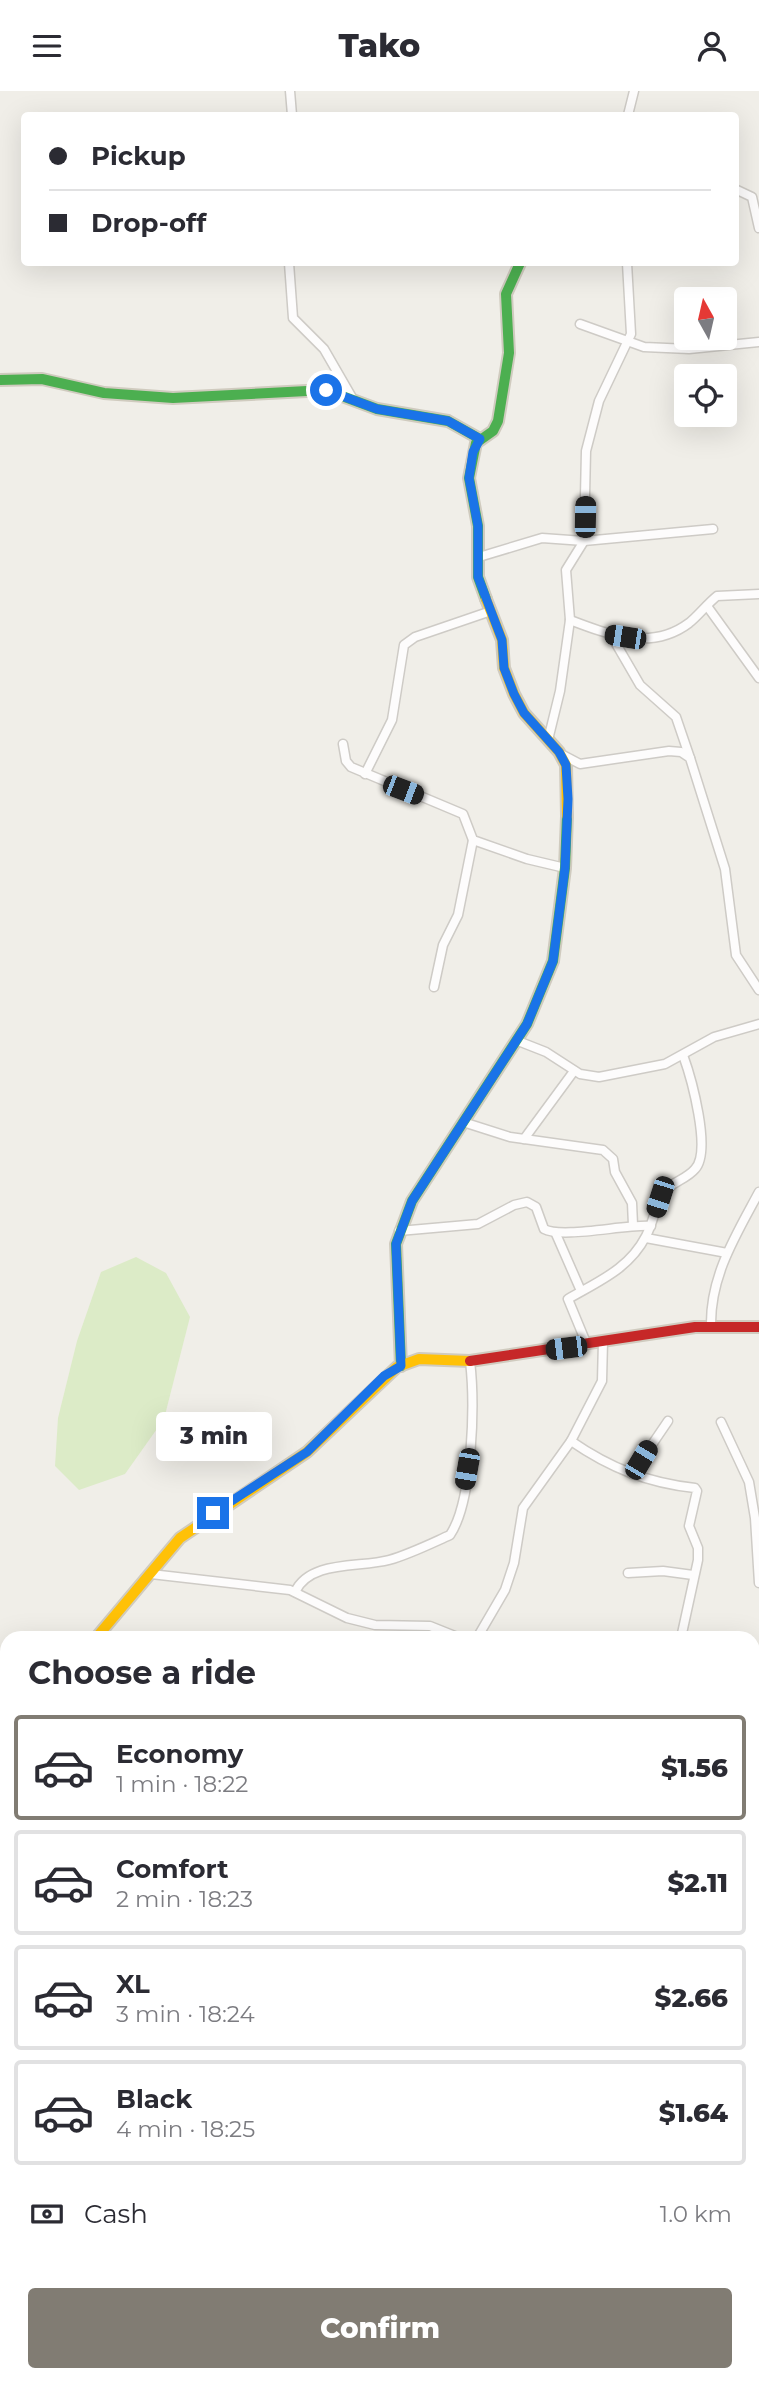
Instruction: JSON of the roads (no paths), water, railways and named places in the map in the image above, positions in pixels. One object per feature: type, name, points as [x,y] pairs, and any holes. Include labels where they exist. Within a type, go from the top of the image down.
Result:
[{"type":"street","points":[[290,91],[292,112]]},
{"type":"street","points":[[629,112],[634,91]]},
{"type":"street","points":[[739,190],[752,197],[758,224]]},
{"type":"street","points":[[289,266],[293,318],[324,349],[354,401]]},
{"type":"street","points":[[519,266],[506,294],[509,353],[498,421],[492,431],[480,439],[473,452],[469,478],[478,526],[478,577],[502,640],[504,668],[524,713],[559,752],[580,764]]},
{"type":"street","points":[[548,740],[560,691],[570,620],[565,573],[584,541],[586,451],[603,393],[628,343],[631,324],[627,266]]},
{"type":"street","points":[[580,324],[628,343],[664,349],[759,342]]},
{"type":"street","points":[[0,380],[42,379],[104,393],[173,398],[230,397],[295,389],[326,390],[377,409],[448,421],[480,439]]},
{"type":"street","points":[[479,557],[542,538],[584,541],[713,529]]},
{"type":"street","points":[[570,620],[611,635],[645,639],[666,634],[687,624],[720,596],[759,594]]},
{"type":"street","points":[[707,606],[759,678]]},
{"type":"street","points":[[365,774],[392,720],[404,645],[415,637],[491,611]]},
{"type":"street","points":[[611,635],[640,685],[677,717],[725,869],[736,955],[759,990]]},
{"type":"street","points":[[343,744],[348,764],[365,774],[458,811],[467,818],[473,840],[458,915],[443,946],[434,987]]},
{"type":"street","points":[[569,774],[580,764],[670,751],[681,752],[690,758]]},
{"type":"street","points":[[401,1366],[396,1262],[399,1231],[412,1201],[518,1041],[553,961],[565,868],[569,774],[559,752]]},
{"type":"street","points":[[473,840],[527,859],[565,868]]},
{"type":"street","points":[[518,1041],[546,1052],[574,1071],[587,1076],[608,1076],[653,1068],[714,1037],[759,1024]]},
{"type":"street","points":[[587,1345],[568,1301],[622,1268],[646,1238],[663,1192],[692,1172],[701,1159],[699,1123],[691,1077],[683,1055]]},
{"type":"street","points":[[524,1139],[574,1071]]},
{"type":"street","points":[[463,1122],[495,1134],[605,1151],[612,1159],[615,1172],[632,1203],[633,1225]]},
{"type":"street","points":[[711,1326],[711,1301],[727,1253],[759,1192]]},
{"type":"street","points":[[399,1231],[478,1224],[514,1205],[527,1202],[536,1207],[544,1229],[556,1234],[633,1225],[652,1226]]},
{"type":"street","points":[[556,1234],[581,1291]]},
{"type":"street","points":[[646,1238],[727,1253]]},
{"type":"street","points":[[103,1631],[180,1538],[307,1452],[384,1376],[401,1366],[418,1359],[470,1361],[711,1326],[759,1327]]},
{"type":"street","points":[[481,1631],[505,1590],[514,1563],[523,1508],[571,1441],[600,1387],[604,1372],[603,1342]]},
{"type":"street","points":[[295,1592],[301,1580],[315,1574],[390,1559],[450,1535],[462,1503],[474,1428],[470,1361]]},
{"type":"street","points":[[632,1474],[668,1421]]},
{"type":"street","points":[[721,1422],[749,1482],[755,1518],[759,1580]]},
{"type":"street","points":[[571,1441],[597,1459],[632,1474],[660,1484],[697,1491],[690,1524],[698,1553],[682,1631]]},
{"type":"street","points":[[628,1573],[663,1571],[693,1575]]},
{"type":"street","points":[[150,1574],[295,1592],[346,1618],[375,1625],[430,1626],[442,1631]]}]
